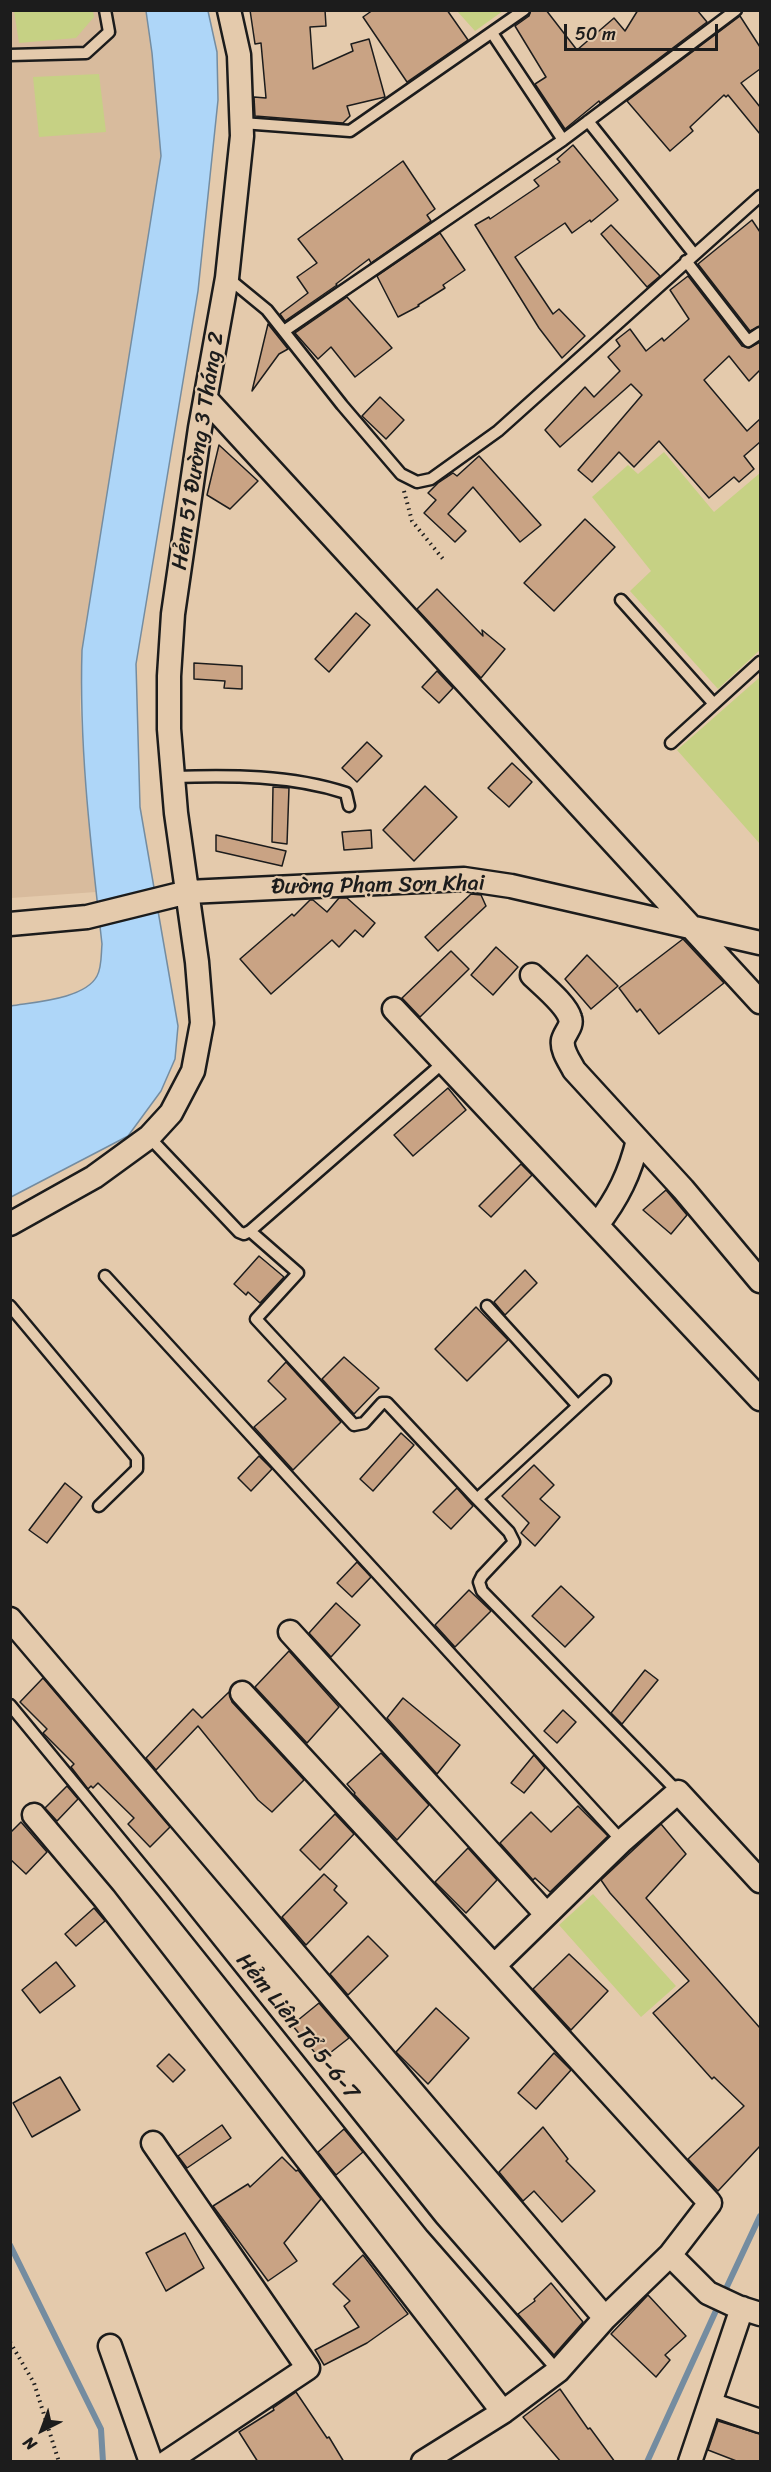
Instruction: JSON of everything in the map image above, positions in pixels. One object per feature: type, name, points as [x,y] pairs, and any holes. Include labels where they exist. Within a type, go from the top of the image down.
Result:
[{"type":"street","name":"Hẻm 51 Đường 3 Tháng 2","points":[[10,1224],[94,1177],[149,1137],[171,1113],[193,1071],[202,1023],[197,962],[179,895],[169,676],[173,614],[227,278],[242,123],[239,55],[229,10]]},
{"type":"street","points":[[206,399],[760,1002]]},
{"type":"street","name":"Đường Phạm Sơn Khai","points":[[10,924],[87,917],[179,895],[464,879],[511,886],[760,943]]},
{"type":"street","points":[[532,975],[570,1017],[570,1026],[563,1040],[563,1048],[574,1070],[760,1281]]},
{"type":"street","points":[[394,1009],[760,1399]]},
{"type":"street","points":[[597,1225],[613,1205],[625,1183],[638,1140]]},
{"type":"street","points":[[10,1619],[605,2318]]},
{"type":"street","points":[[290,1632],[546,1914]]},
{"type":"street","points":[[242,1693],[710,2203],[670,2255],[605,2318],[558,2371],[503,2412],[423,2462]]},
{"type":"street","points":[[494,1966],[622,1841],[678,1792],[760,1881]]},
{"type":"street","points":[[34,1815],[104,1898],[503,2412]]},
{"type":"street","points":[[153,2143],[308,2368],[167,2462]]},
{"type":"street","points":[[670,2255],[708,2293],[747,2310],[690,2462]]},
{"type":"street","points":[[110,2346],[151,2462]]},
{"type":"street","points":[[710,2404],[760,2421]]},
{"type":"lane","points":[[10,55],[86,53],[109,32],[105,10]]},
{"type":"lane","points":[[242,123],[350,131],[524,10]]},
{"type":"lane","points":[[284,331],[563,140],[736,10]]},
{"type":"lane","points":[[492,33],[563,140]]},
{"type":"lane","points":[[588,121],[690,257],[748,341],[760,333]]},
{"type":"lane","points":[[227,278],[267,310],[342,405],[401,474],[417,482],[431,478],[498,431],[760,196]]},
{"type":"lane","points":[[621,600],[714,704]]},
{"type":"lane","points":[[670,743],[760,662]]},
{"type":"lane","points":[[173,777],[223,776],[319,784],[346,793],[349,806]]},
{"type":"lane","points":[[149,1137],[239,1232],[244,1234],[444,1062]]},
{"type":"lane","points":[[250,1231],[298,1273],[256,1319],[354,1425],[364,1423],[382,1403],[387,1403],[509,1532],[514,1542],[482,1575],[479,1582],[483,1591],[678,1792]]},
{"type":"lane","points":[[105,1275],[622,1841]]},
{"type":"lane","points":[[10,1306],[137,1458],[137,1468],[99,1506]]},
{"type":"lane","points":[[487,1306],[578,1406]]},
{"type":"lane","points":[[477,1499],[605,1381]]},
{"type":"lane","name":"Hẻm Liên Tổ 5-6-7","points":[[10,1705],[163,1891],[432,2227],[558,2371]]},
{"type":"path","points":[[401,474],[398,480],[399,486],[403,489],[412,521],[443,559]]},
{"type":"path","points":[[10,2342],[33,2383],[59,2462]]},
{"type":"shaded area","points":[[11,11],[146,11],[161,156],[82,650],[80,707],[96,892],[11,898]]},
{"type":"green space","points":[[14,11],[93,11],[94,17],[76,38],[19,43]]},
{"type":"green space","points":[[457,11],[503,11],[475,31]]},
{"type":"green space","points":[[99,74],[106,132],[39,137],[33,77]]},
{"type":"green space","points":[[664,452],[714,512],[760,473],[760,650],[718,689],[630,591],[651,571],[592,497],[628,465],[638,474]]},
{"type":"green space","points":[[760,677],[760,844],[677,750]]},
{"type":"green space","points":[[593,1894],[676,1986],[641,2017],[559,1925]]},
{"type":"water","points":[[146,11],[208,11],[217,52],[218,100],[198,291],[136,664],[140,807],[178,1026],[175,1059],[161,1091],[128,1136],[11,1197],[11,1006],[71,995],[91,984],[100,969],[102,944],[84,761],[82,650],[161,156]]},
{"type":"building","points":[[250,10],[325,10],[326,26],[310,27],[313,69],[353,51],[351,44],[369,39],[385,97],[347,106],[350,116],[343,123],[255,116],[254,97],[266,98],[261,43],[255,44]]},
{"type":"building","points":[[373,10],[447,10],[468,40],[407,82],[363,17]]},
{"type":"building","points":[[531,10],[546,10],[577,50],[614,18],[625,31],[638,10],[697,10],[707,22],[600,103],[599,101],[565,129],[535,84],[546,77],[515,26],[529,16]]},
{"type":"building","points":[[740,16],[760,47],[760,69],[741,83],[760,107],[760,134],[728,95],[726,97],[724,95],[690,127],[693,131],[670,151],[627,101]]},
{"type":"building","points":[[573,145],[618,200],[591,222],[590,220],[572,233],[565,223],[515,257],[553,314],[559,309],[585,336],[562,358],[539,328],[475,225],[489,217],[490,219],[539,186],[534,180],[560,162],[557,159]]},
{"type":"building","points":[[403,161],[435,209],[427,215],[431,221],[371,263],[369,259],[337,285],[285,321],[280,314],[308,293],[297,277],[317,263],[298,239]]},
{"type":"building","points":[[752,220],[760,232],[760,326],[750,331],[698,264]]},
{"type":"building","points":[[611,225],[660,276],[647,287],[601,234]]},
{"type":"building","points":[[440,233],[465,270],[443,285],[445,288],[398,317],[377,276]]},
{"type":"building","points":[[688,276],[742,346],[749,348],[760,342],[760,370],[749,381],[729,356],[704,380],[747,431],[760,419],[760,442],[744,456],[754,469],[739,482],[734,477],[709,498],[659,441],[634,467],[619,452],[592,482],[578,470],[642,395],[631,384],[560,447],[545,430],[585,387],[594,397],[620,371],[608,357],[620,346],[616,340],[630,329],[646,351],[662,338],[664,341],[689,319],[670,290]]},
{"type":"building","points":[[347,297],[392,348],[355,377],[331,347],[318,359],[295,333]]},
{"type":"building","points":[[268,324],[288,349],[279,354],[252,391]]},
{"type":"building","points":[[380,397],[404,420],[386,439],[362,416]]},
{"type":"building","points":[[219,445],[258,481],[230,509],[207,495]]},
{"type":"building","points":[[479,456],[541,525],[520,542],[473,487],[448,514],[466,531],[455,542],[424,513],[436,500],[428,493],[453,473],[457,476]]},
{"type":"building","points":[[585,519],[615,547],[554,611],[524,583]]},
{"type":"building","points":[[437,589],[483,636],[482,630],[505,649],[481,678],[417,609]]},
{"type":"building","points":[[356,613],[370,625],[329,672],[315,659]]},
{"type":"building","points":[[194,663],[242,666],[242,689],[224,688],[225,681],[194,679]]},
{"type":"building","points":[[437,671],[453,688],[439,703],[422,687]]},
{"type":"building","points":[[367,742],[382,756],[357,782],[342,768]]},
{"type":"building","points":[[512,763],[532,782],[509,807],[488,788]]},
{"type":"building","points":[[425,786],[457,817],[414,861],[383,830]]},
{"type":"building","points":[[273,787],[289,788],[287,844],[272,842]]},
{"type":"building","points":[[371,830],[372,848],[344,850],[342,832]]},
{"type":"building","points":[[216,835],[286,851],[282,866],[216,851]]},
{"type":"building","points":[[471,894],[481,895],[486,906],[438,951],[425,937]]},
{"type":"building","points":[[339,898],[347,898],[375,923],[363,937],[355,930],[339,947],[332,940],[271,994],[240,959],[292,914],[294,916],[310,900],[327,912]]},
{"type":"building","points":[[683,939],[724,983],[659,1034],[640,1009],[637,1012],[619,988]]},
{"type":"building","points":[[496,947],[518,967],[493,995],[471,975]]},
{"type":"building","points":[[451,951],[469,969],[420,1017],[402,998]]},
{"type":"building","points":[[587,955],[618,986],[591,1009],[565,979]]},
{"type":"building","points":[[448,1088],[466,1110],[413,1156],[394,1135]]},
{"type":"building","points":[[521,1164],[532,1175],[491,1217],[479,1206]]},
{"type":"building","points":[[666,1190],[687,1215],[671,1234],[643,1210]]},
{"type":"building","points":[[259,1256],[284,1277],[260,1303],[248,1292],[246,1295],[234,1284]]},
{"type":"building","points":[[525,1270],[537,1283],[505,1315],[494,1302]]},
{"type":"building","points":[[476,1307],[508,1340],[467,1381],[435,1349]]},
{"type":"building","points":[[344,1357],[379,1388],[354,1414],[322,1379]]},
{"type":"building","points":[[286,1362],[341,1422],[293,1470],[254,1427],[286,1399],[268,1381]]},
{"type":"building","points":[[401,1433],[414,1445],[373,1491],[360,1479]]},
{"type":"building","points":[[259,1456],[272,1469],[251,1491],[238,1478]]},
{"type":"building","points":[[534,1465],[554,1485],[540,1499],[560,1517],[535,1546],[521,1533],[529,1523],[502,1496]]},
{"type":"building","points":[[65,1483],[82,1497],[47,1543],[29,1530]]},
{"type":"building","points":[[457,1488],[473,1506],[451,1529],[433,1512]]},
{"type":"building","points":[[357,1562],[371,1577],[352,1597],[337,1583]]},
{"type":"building","points":[[561,1586],[594,1617],[565,1647],[532,1616]]},
{"type":"building","points":[[469,1590],[491,1611],[455,1647],[435,1625]]},
{"type":"building","points":[[336,1603],[360,1625],[331,1657],[309,1633]]},
{"type":"building","points":[[289,1651],[339,1707],[307,1743],[255,1687]]},
{"type":"building","points":[[645,1670],[658,1680],[622,1724],[611,1713]]},
{"type":"building","points":[[43,1678],[170,1827],[150,1847],[128,1824],[134,1818],[98,1783],[88,1789],[71,1767],[74,1764],[43,1733],[47,1729],[20,1702]]},
{"type":"building","points":[[229,1692],[232,1702],[304,1780],[272,1812],[258,1800],[198,1726],[156,1770],[146,1758],[193,1709],[202,1718]]},
{"type":"building","points":[[403,1698],[460,1745],[437,1774],[387,1718]]},
{"type":"building","points":[[563,1710],[576,1722],[557,1743],[544,1731]]},
{"type":"building","points":[[381,1753],[429,1805],[397,1840],[347,1784]]},
{"type":"building","points":[[534,1755],[545,1768],[524,1793],[511,1783]]},
{"type":"building","points":[[67,1786],[78,1799],[57,1821],[45,1808]]},
{"type":"building","points":[[578,1806],[608,1836],[550,1892],[535,1878],[533,1880],[500,1843],[531,1812],[551,1832]]},
{"type":"building","points":[[335,1814],[354,1834],[320,1870],[300,1850]]},
{"type":"building","points":[[21,1822],[47,1852],[26,1874],[10,1859],[10,1833]]},
{"type":"building","points":[[661,1824],[686,1854],[646,1898],[760,2028],[760,2146],[718,2191],[688,2159],[744,2106],[714,2077],[712,2079],[653,2013],[689,1981],[601,1880]]},
{"type":"building","points":[[468,1848],[497,1880],[466,1913],[435,1882]]},
{"type":"building","points":[[324,1874],[337,1886],[334,1890],[347,1903],[306,1945],[282,1917]]},
{"type":"building","points":[[94,1908],[105,1921],[76,1946],[65,1934]]},
{"type":"building","points":[[368,1936],[388,1956],[348,1995],[330,1974]]},
{"type":"building","points":[[569,1954],[608,1991],[571,2030],[533,1989]]},
{"type":"building","points":[[56,1962],[75,1986],[40,2013],[22,1990]]},
{"type":"building","points":[[319,2003],[349,2038],[321,2060],[292,2025]]},
{"type":"building","points":[[436,2008],[469,2038],[428,2084],[396,2052]]},
{"type":"building","points":[[554,2053],[571,2070],[536,2109],[518,2093]]},
{"type":"building","points":[[169,2054],[185,2070],[173,2082],[157,2066]]},
{"type":"building","points":[[60,2077],[80,2110],[32,2137],[13,2103]]},
{"type":"building","points":[[222,2125],[231,2138],[187,2168],[178,2156]]},
{"type":"building","points":[[543,2127],[568,2159],[566,2161],[595,2191],[562,2222],[534,2191],[523,2201],[499,2172]]},
{"type":"building","points":[[344,2129],[363,2152],[336,2175],[318,2152]]},
{"type":"building","points":[[282,2157],[296,2171],[298,2170],[321,2199],[284,2243],[297,2261],[268,2281],[213,2206],[248,2184],[250,2187]]},
{"type":"building","points":[[185,2233],[204,2268],[166,2291],[146,2253]]},
{"type":"building","points":[[363,2255],[408,2314],[367,2343],[324,2365],[315,2350],[359,2327],[344,2306],[350,2301],[333,2284]]},
{"type":"building","points":[[551,2283],[583,2322],[554,2355],[518,2314],[535,2301],[534,2299]]},
{"type":"building","points":[[648,2295],[686,2336],[665,2355],[670,2360],[656,2377],[611,2334]]},
{"type":"building","points":[[560,2389],[615,2462],[561,2462],[523,2417]]},
{"type":"building","points":[[296,2392],[344,2462],[258,2462],[239,2432],[274,2410],[273,2408]]},
{"type":"building","points":[[718,2421],[760,2434],[760,2462],[739,2462],[708,2450]]},
{"type":"waterway","points":[[723,2295],[760,2216]]},
{"type":"waterway","points":[[10,2245],[101,2429],[103,2462]]},
{"type":"waterway","points":[[647,2462],[719,2304]]}]
